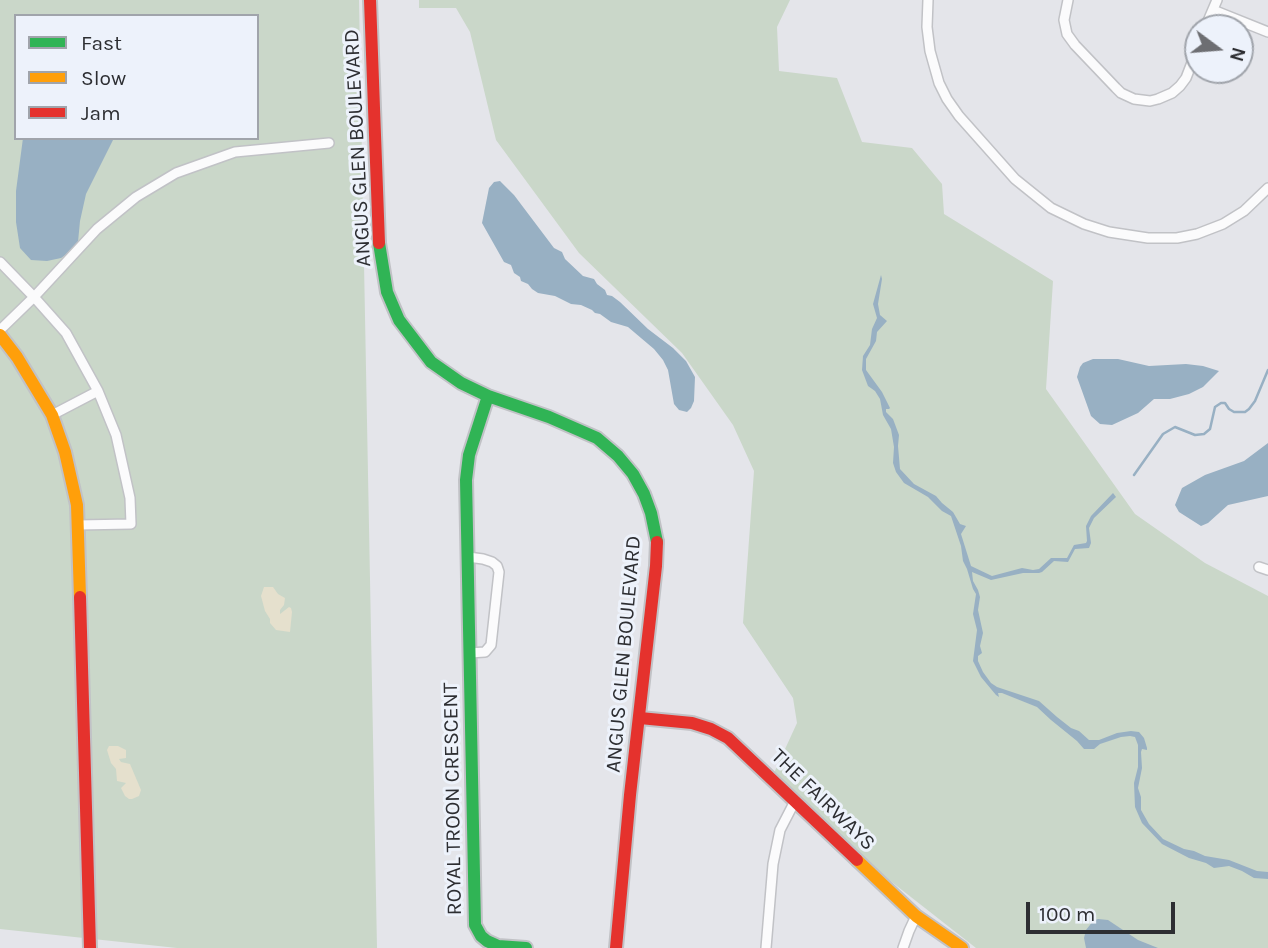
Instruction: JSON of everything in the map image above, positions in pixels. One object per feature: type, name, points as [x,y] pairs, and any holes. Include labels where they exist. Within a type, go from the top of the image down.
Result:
[{"type":"street","name":"ANGUS GLEN BOULEVARD","points":[[370,0],[379,240],[387,292],[399,320],[431,362],[461,383],[597,438],[628,466],[644,494],[654,523],[657,550],[616,948]]},
{"type":"street","points":[[928,0],[930,51],[947,99],[1015,179],[1051,208],[1084,224],[1109,232],[1148,238],[1177,238],[1223,224],[1244,211],[1268,188]]},
{"type":"street","points":[[1068,0],[1063,20],[1067,34],[1121,93],[1134,99],[1150,101],[1172,93],[1184,81]]},
{"type":"street","points":[[1211,14],[1217,0]]},
{"type":"street","points":[[1213,10],[1268,32]]},
{"type":"street","points":[[90,948],[76,505],[65,452],[52,415],[0,332],[97,229],[136,197],[176,173],[235,152],[329,143]]},
{"type":"street","points":[[0,262],[66,333],[98,391],[116,435],[130,498],[131,524],[78,525]]},
{"type":"street","points":[[52,415],[98,391]]},
{"type":"street","name":"ROYAL TROON CRESCENT","points":[[488,396],[467,468],[475,925],[481,936],[498,946],[526,948]]},
{"type":"street","name":"ROYAL TROON CRESCENT","points":[[468,557],[492,562],[499,572],[491,645],[485,652],[470,653]]},
{"type":"street","name":"THE FAIRWAYS","points":[[640,718],[692,723],[720,734],[738,746],[916,916],[962,948]]},
{"type":"street","points":[[766,948],[773,864],[780,830],[795,801]]},
{"type":"street","points":[[903,948],[916,916]]},
{"type":"green space","points":[[0,0],[359,0],[377,948],[177,948],[0,929]]},
{"type":"green space","points":[[419,0],[790,0],[777,27],[779,71],[837,78],[862,142],[912,148],[942,184],[944,214],[1053,281],[1046,389],[1135,514],[1205,563],[1268,596],[1268,948],[976,948],[879,872],[774,773],[797,723],[793,698],[743,623],[754,471],[733,425],[682,353],[579,253],[496,140],[470,32],[456,8],[419,8]]},
{"type":"sand","points":[[264,587],[273,587],[285,598],[280,614],[291,608],[290,632],[276,630],[270,623],[261,596]]},
{"type":"sand","points":[[109,746],[126,750],[126,758],[119,759],[130,764],[141,790],[139,796],[129,799],[125,796],[121,788],[126,783],[117,781],[116,769],[107,750]]},
{"type":"water","points":[[23,140],[113,140],[86,194],[78,242],[61,258],[31,260],[20,248],[16,222],[16,191]]},
{"type":"water","points":[[500,181],[514,195],[554,248],[562,252],[565,259],[583,276],[594,279],[607,295],[620,302],[686,361],[695,377],[694,401],[687,412],[679,410],[674,404],[668,370],[663,360],[628,327],[611,322],[581,305],[538,293],[521,281],[511,265],[504,262],[482,223],[489,188],[494,182]]},
{"type":"water","points":[[881,275],[878,304],[880,315],[887,321],[877,332],[876,341],[866,359],[866,370],[890,408],[886,409],[886,412],[893,419],[899,435],[900,469],[914,484],[936,496],[953,512],[960,524],[966,526],[961,534],[971,566],[992,576],[1022,568],[1039,569],[1051,558],[1067,558],[1074,545],[1086,543],[1086,526],[1091,516],[1113,493],[1116,497],[1094,518],[1089,528],[1089,548],[1075,549],[1068,562],[1054,561],[1039,573],[1023,573],[991,580],[972,572],[980,597],[978,610],[983,633],[980,646],[982,653],[978,656],[978,661],[983,672],[997,687],[1039,701],[1089,740],[1099,740],[1117,733],[1139,732],[1144,738],[1147,750],[1142,749],[1141,752],[1142,768],[1138,788],[1141,810],[1149,824],[1163,839],[1184,849],[1268,872],[1268,879],[1254,878],[1229,866],[1214,868],[1189,858],[1162,844],[1142,823],[1135,807],[1134,783],[1138,767],[1138,745],[1135,737],[1121,737],[1100,744],[1094,749],[1084,749],[1037,707],[1002,693],[998,693],[999,697],[981,677],[973,661],[977,630],[973,614],[976,594],[963,561],[951,516],[928,497],[904,483],[896,472],[891,429],[883,415],[880,399],[868,386],[862,370],[863,356],[870,345],[877,318],[873,304]]},
{"type":"water","points":[[1093,359],[1118,359],[1149,366],[1186,364],[1219,371],[1203,387],[1189,394],[1170,399],[1154,399],[1138,413],[1112,425],[1100,424],[1091,416],[1077,377],[1083,363]]},
{"type":"water","points":[[1268,443],[1268,496],[1228,505],[1201,526],[1179,512],[1175,505],[1182,488],[1205,475],[1244,461]]},
{"type":"water","points":[[1098,919],[1108,920],[1138,940],[1158,948],[1086,948],[1086,930]]},
{"type":"waterway","points":[[1134,475],[1163,434],[1175,427],[1195,435],[1204,434],[1210,429],[1215,407],[1221,403],[1225,403],[1234,412],[1245,412],[1249,409],[1268,370]]},
{"type":"traffic: fast","points":[[379,243],[387,292],[399,320],[431,362],[461,383],[488,396],[549,417],[597,438],[618,456],[633,474],[651,513],[657,542]]},
{"type":"traffic: fast","points":[[488,396],[469,455],[466,480],[475,925],[481,936],[498,946],[526,948]]},
{"type":"traffic: slow","points":[[0,335],[17,357],[52,415],[65,452],[77,505],[80,597]]},
{"type":"traffic: slow","points":[[857,860],[916,916],[962,948]]},
{"type":"traffic: jam","points":[[370,0],[379,243]]},
{"type":"traffic: jam","points":[[616,948],[657,542]]},
{"type":"traffic: jam","points":[[80,597],[90,948]]},
{"type":"traffic: jam","points":[[640,718],[692,723],[728,738],[857,860]]}]
